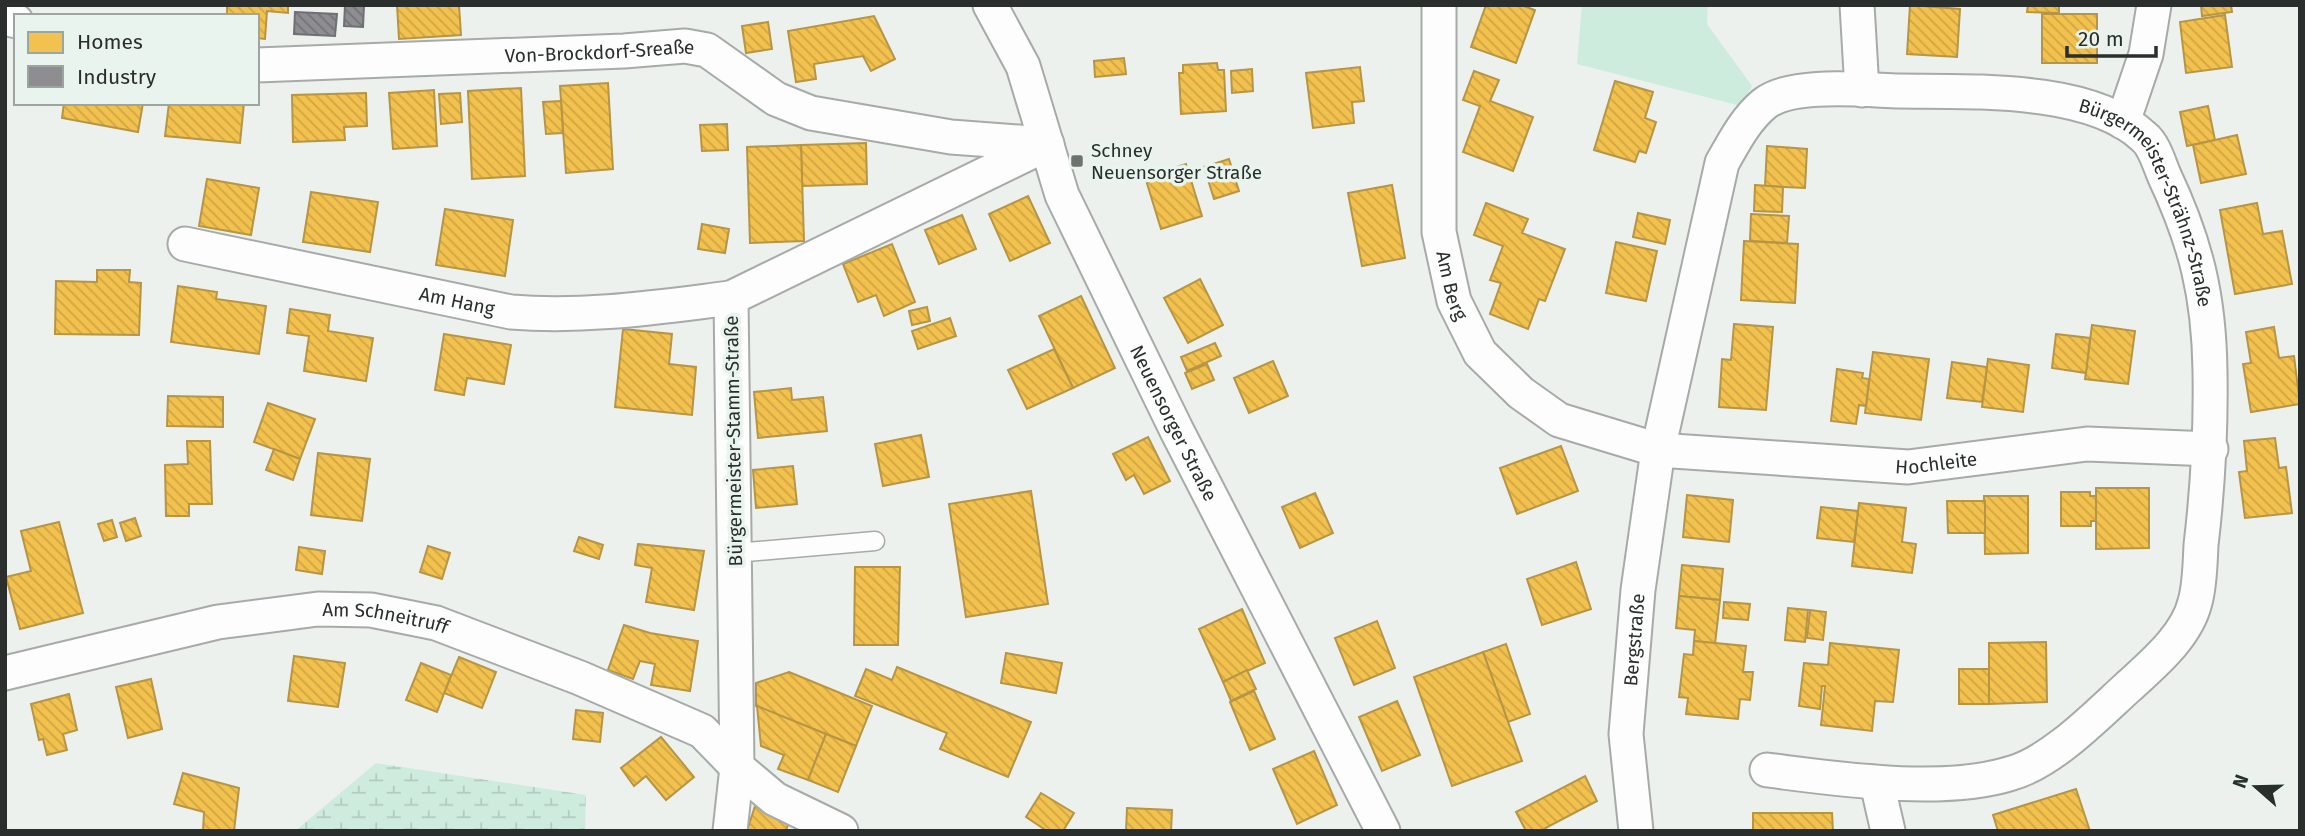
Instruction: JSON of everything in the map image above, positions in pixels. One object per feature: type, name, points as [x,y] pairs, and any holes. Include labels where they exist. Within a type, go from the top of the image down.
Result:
[{"type":"street","name":"Neuensorger Straße","points":[[990,5],[1023,66],[1062,195],[1177,431],[1383,831]]},
{"type":"street","name":"Am Berg","points":[[1439,5],[1439,232],[1454,301],[1480,353],[1521,393],[1559,420],[1658,450]]},
{"type":"street","points":[[1857,5],[1862,90]]},
{"type":"street","points":[[2123,122],[2146,54],[2154,5]]},
{"type":"street","name":"Von-Brockdorf-Sreaße","points":[[259,65],[624,51],[685,46],[707,50],[776,99],[811,113],[951,137],[1047,144]]},
{"type":"street","name":"Bürgermeister-Strähnz-Straße","points":[[1658,450],[1722,163],[1744,124],[1765,103],[1787,92],[1862,90],[2011,93],[2099,110],[2147,138],[2174,196],[2202,274],[2209,335],[2211,449],[2195,604],[2180,633],[2151,665],[2092,720],[2048,754],[2014,773],[1972,780],[1877,783],[1767,770]]},
{"type":"street","name":"Bürgermeister-Stamm-Straße","points":[[730,831],[737,767],[732,298],[1047,144]]},
{"type":"street","name":"Am Hang","points":[[185,244],[511,312],[559,316],[613,313],[732,298]]},
{"type":"street","name":"Hochleite","points":[[1658,450],[1908,467],[2087,444],[2211,449]]},
{"type":"street","name":"Bergstraße","points":[[1636,831],[1626,734],[1638,590],[1658,450]]},
{"type":"street","name":"Am Schneitruff","points":[[5,673],[218,622],[318,608],[371,610],[436,623],[580,678],[702,731],[737,767],[775,799],[841,831]]},
{"type":"street","points":[[1877,783],[1888,831]]},
{"type":"lane","points":[[735,553],[875,541]]},
{"type":"green space","points":[[1582,5],[1708,5],[1707,24],[1752,86],[1741,106],[1577,64]]},
{"type":"green space","points":[[376,763],[586,795],[585,831],[295,831]]},
{"type":"building: Homes","points":[[227,5],[288,5],[288,13],[267,11],[265,39],[259,38],[259,14],[227,14]]},
{"type":"building: Homes","points":[[397,5],[459,5],[461,35],[399,39]]},
{"type":"building: Homes","points":[[1486,5],[1521,5],[1535,10],[1516,63],[1471,47]]},
{"type":"building: Homes","points":[[1910,5],[1960,9],[1957,57],[1907,54]]},
{"type":"building: Homes","points":[[2028,5],[2059,5],[2059,13],[2027,12]]},
{"type":"building: Homes","points":[[2201,5],[2231,5],[2232,12],[2202,16]]},
{"type":"building: Homes","points":[[2042,14],[2097,14],[2097,63],[2042,63]]},
{"type":"building: Homes","points":[[2225,15],[2232,67],[2186,73],[2180,22]]},
{"type":"building: Homes","points":[[874,16],[895,59],[871,71],[863,56],[814,64],[816,79],[796,82],[788,31]]},
{"type":"building: Homes","points":[[768,22],[772,49],[746,53],[742,26]]},
{"type":"building: Homes","points":[[1124,58],[1126,74],[1095,77],[1094,61]]},
{"type":"building: Homes","points":[[1217,63],[1218,70],[1224,70],[1226,111],[1181,114],[1179,73],[1183,73],[1183,65]]},
{"type":"building: Homes","points":[[1360,67],[1364,101],[1352,102],[1354,123],[1313,128],[1306,73]]},
{"type":"building: Homes","points":[[1252,69],[1253,91],[1232,93],[1231,71]]},
{"type":"building: Homes","points":[[1474,71],[1499,80],[1490,101],[1533,117],[1513,171],[1463,152],[1480,106],[1463,100]]},
{"type":"building: Homes","points":[[1615,81],[1653,92],[1645,118],[1656,122],[1646,153],[1639,151],[1635,162],[1594,150]]},
{"type":"building: Homes","points":[[608,83],[613,169],[566,173],[560,86]]},
{"type":"building: Homes","points":[[521,88],[525,176],[472,179],[468,91]]},
{"type":"building: Homes","points":[[434,90],[437,146],[393,149],[389,93]]},
{"type":"building: Homes","points":[[366,93],[367,126],[344,127],[345,140],[293,142],[292,95]]},
{"type":"building: Homes","points":[[460,93],[462,122],[441,124],[439,94]]},
{"type":"building: Homes","points":[[561,101],[563,133],[546,134],[543,102]]},
{"type":"building: Homes","points":[[64,105],[143,105],[138,132],[62,118]]},
{"type":"building: Homes","points":[[169,105],[244,105],[240,143],[165,136]]},
{"type":"building: Homes","points":[[2208,106],[2215,140],[2187,146],[2180,112]]},
{"type":"building: Homes","points":[[727,124],[728,150],[702,151],[700,125]]},
{"type":"building: Homes","points":[[2237,135],[2246,174],[2201,183],[2193,145]]},
{"type":"building: Homes","points":[[866,143],[867,184],[802,186],[801,145]]},
{"type":"building: Homes","points":[[801,145],[804,241],[750,243],[747,147]]},
{"type":"building: Homes","points":[[1767,146],[1807,149],[1805,188],[1765,186]]},
{"type":"building: Homes","points":[[1229,159],[1239,191],[1214,199],[1204,167]]},
{"type":"building: Homes","points":[[1186,164],[1202,216],[1161,229],[1145,177]]},
{"type":"building: Homes","points":[[207,179],[259,188],[251,235],[199,226]]},
{"type":"building: Homes","points":[[1392,185],[1405,258],[1362,266],[1348,193]]},
{"type":"building: Homes","points":[[1755,185],[1783,187],[1782,212],[1754,211]]},
{"type":"building: Homes","points":[[311,192],[378,202],[370,252],[303,242]]},
{"type":"building: Homes","points":[[1028,196],[1050,243],[1010,261],[989,214]]},
{"type":"building: Homes","points":[[1486,203],[1528,219],[1522,233],[1565,249],[1545,301],[1539,299],[1528,329],[1490,314],[1501,283],[1490,280],[1503,246],[1474,235]]},
{"type":"building: Homes","points":[[2257,203],[2263,234],[2282,231],[2292,284],[2235,294],[2220,210]]},
{"type":"building: Homes","points":[[445,209],[513,220],[505,276],[436,265]]},
{"type":"building: Homes","points":[[1638,213],[1670,220],[1665,244],[1633,237]]},
{"type":"building: Homes","points":[[1751,214],[1789,216],[1787,243],[1750,241]]},
{"type":"building: Homes","points":[[962,215],[976,249],[939,264],[925,230]]},
{"type":"building: Homes","points":[[702,224],[729,229],[725,253],[698,249]]},
{"type":"building: Homes","points":[[1744,241],[1798,244],[1795,303],[1741,300]]},
{"type":"building: Homes","points":[[1616,242],[1657,251],[1646,301],[1606,293]]},
{"type":"building: Homes","points":[[892,244],[915,302],[884,316],[876,295],[858,302],[843,264]]},
{"type":"building: Homes","points":[[97,270],[130,270],[129,282],[141,283],[139,335],[55,334],[56,281],[97,282]]},
{"type":"building: Homes","points":[[1200,279],[1223,325],[1188,343],[1164,298]]},
{"type":"building: Homes","points":[[178,286],[217,292],[216,299],[266,306],[259,354],[171,342]]},
{"type":"building: Homes","points":[[1081,296],[1115,368],[1073,388],[1039,316]]},
{"type":"building: Homes","points":[[927,307],[930,321],[912,325],[909,311]]},
{"type":"building: Homes","points":[[290,309],[330,315],[328,331],[373,338],[366,381],[304,371],[309,336],[287,333]]},
{"type":"building: Homes","points":[[950,318],[956,336],[918,349],[912,331]]},
{"type":"building: Homes","points":[[1734,324],[1773,327],[1766,410],[1719,407],[1722,359],[1731,360]]},
{"type":"building: Homes","points":[[2092,325],[2135,331],[2128,384],[2085,379]]},
{"type":"building: Homes","points":[[2274,327],[2279,358],[2294,356],[2300,404],[2251,412],[2243,364],[2251,363],[2246,332]]},
{"type":"building: Homes","points":[[623,329],[672,334],[669,364],[696,367],[692,415],[615,407]]},
{"type":"building: Homes","points":[[444,334],[511,345],[504,384],[467,378],[464,395],[435,390]]},
{"type":"building: Homes","points":[[2056,334],[2090,338],[2086,373],[2052,368]]},
{"type":"building: Homes","points":[[1215,343],[1221,356],[1187,371],[1181,357]]},
{"type":"building: Homes","points":[[1054,349],[1073,388],[1027,409],[1008,370]]},
{"type":"building: Homes","points":[[1873,352],[1929,359],[1921,420],[1865,413]]},
{"type":"building: Homes","points":[[1988,359],[2029,365],[2023,412],[1982,407]]},
{"type":"building: Homes","points":[[1273,361],[1288,396],[1249,413],[1234,378]]},
{"type":"building: Homes","points":[[1952,362],[1987,367],[1982,402],[1947,398]]},
{"type":"building: Homes","points":[[1207,364],[1214,380],[1192,389],[1185,373]]},
{"type":"building: Homes","points":[[1837,369],[1863,373],[1862,378],[1869,379],[1866,406],[1859,405],[1856,424],[1831,421]]},
{"type":"building: Homes","points":[[791,388],[792,400],[823,397],[827,431],[758,438],[754,392]]},
{"type":"building: Homes","points":[[168,396],[223,397],[223,427],[167,426]]},
{"type":"building: Homes","points":[[268,403],[315,419],[300,459],[254,442]]},
{"type":"building: Homes","points":[[921,435],[929,477],[883,486],[875,444]]},
{"type":"building: Homes","points":[[1148,437],[1170,481],[1144,494],[1134,475],[1126,480],[1113,454]]},
{"type":"building: Homes","points":[[2275,438],[2279,468],[2286,467],[2292,513],[2245,518],[2239,472],[2247,471],[2244,441]]},
{"type":"building: Homes","points":[[187,441],[210,441],[212,504],[189,504],[189,516],[166,516],[165,465],[188,464]]},
{"type":"building: Homes","points":[[1561,446],[1578,491],[1517,514],[1500,468]]},
{"type":"building: Homes","points":[[274,449],[300,459],[293,480],[266,470]]},
{"type":"building: Homes","points":[[318,453],[370,459],[362,521],[311,515]]},
{"type":"building: Homes","points":[[793,466],[797,504],[756,508],[753,470]]},
{"type":"building: Homes","points":[[2096,488],[2149,488],[2149,548],[2096,549]]},
{"type":"building: Homes","points":[[1031,491],[1048,604],[966,617],[949,504]]},
{"type":"building: Homes","points":[[2061,492],[2090,492],[2090,496],[2096,496],[2096,521],[2091,521],[2091,526],[2061,526]]},
{"type":"building: Homes","points":[[1315,493],[1333,533],[1300,548],[1282,507]]},
{"type":"building: Homes","points":[[1687,495],[1733,500],[1729,542],[1683,537]]},
{"type":"building: Homes","points":[[1984,496],[2028,496],[2028,553],[1985,554]]},
{"type":"building: Homes","points":[[1947,501],[1985,501],[1985,533],[1948,533]]},
{"type":"building: Homes","points":[[1859,503],[1906,508],[1902,542],[1916,544],[1912,573],[1852,566]]},
{"type":"building: Homes","points":[[1821,507],[1858,511],[1854,542],[1817,538]]},
{"type":"building: Homes","points":[[135,518],[141,536],[126,541],[120,523]]},
{"type":"building: Homes","points":[[112,520],[117,537],[104,541],[98,524]]},
{"type":"building: Homes","points":[[59,522],[83,613],[20,629],[6,577],[31,571],[21,531]]},
{"type":"building: Homes","points":[[579,537],[603,545],[599,559],[574,551]]},
{"type":"building: Homes","points":[[638,544],[704,551],[694,610],[646,602],[652,568],[635,565]]},
{"type":"building: Homes","points":[[428,546],[450,553],[442,579],[420,572]]},
{"type":"building: Homes","points":[[299,547],[325,551],[322,574],[296,570]]},
{"type":"building: Homes","points":[[1576,562],[1591,609],[1542,625],[1527,579]]},
{"type":"building: Homes","points":[[1682,565],[1723,569],[1720,600],[1679,596]]},
{"type":"building: Homes","points":[[855,567],[900,567],[898,645],[854,645]]},
{"type":"building: Homes","points":[[1679,596],[1720,600],[1715,644],[1694,641],[1695,630],[1676,628]]},
{"type":"building: Homes","points":[[1724,602],[1750,604],[1748,620],[1723,618]]},
{"type":"building: Homes","points":[[1788,608],[1808,610],[1805,642],[1785,640]]},
{"type":"building: Homes","points":[[1242,609],[1265,663],[1223,682],[1199,629]]},
{"type":"building: Homes","points":[[1810,610],[1826,612],[1823,640],[1807,638]]},
{"type":"building: Homes","points":[[1377,621],[1395,668],[1354,685],[1335,638]]},
{"type":"building: Homes","points":[[624,625],[650,633],[698,641],[690,691],[651,685],[655,664],[640,661],[633,679],[608,670]]},
{"type":"building: Homes","points":[[1694,641],[1746,646],[1743,672],[1753,672],[1750,700],[1740,699],[1738,719],[1686,714],[1688,698],[1679,697],[1684,654],[1693,655]]},
{"type":"building: Homes","points":[[2046,642],[2047,702],[1989,704],[1989,643]]},
{"type":"building: Homes","points":[[1830,643],[1899,650],[1893,702],[1875,701],[1872,731],[1821,725],[1825,686],[1822,686],[1820,709],[1799,706],[1804,663],[1828,665]]},
{"type":"building: Homes","points":[[1506,644],[1530,714],[1508,722],[1483,652]]},
{"type":"building: Homes","points":[[1483,652],[1522,761],[1452,786],[1414,677]]},
{"type":"building: Homes","points":[[1006,653],[1062,663],[1056,693],[1001,683]]},
{"type":"building: Homes","points":[[294,656],[345,663],[338,707],[288,701]]},
{"type":"building: Homes","points":[[459,657],[496,672],[482,708],[444,693]]},
{"type":"building: Homes","points":[[421,663],[451,675],[437,712],[406,700]]},
{"type":"building: Homes","points":[[897,667],[1031,722],[1008,777],[940,749],[947,733],[855,696],[866,669],[892,680]]},
{"type":"building: Homes","points":[[1959,669],[1989,669],[1989,704],[1959,704]]},
{"type":"building: Homes","points":[[1247,670],[1256,689],[1231,701],[1223,682]]},
{"type":"building: Homes","points":[[789,672],[872,706],[856,746],[756,706],[756,683]]},
{"type":"building: Homes","points":[[151,679],[162,729],[128,738],[116,687]]},
{"type":"building: Homes","points":[[1254,691],[1275,739],[1250,750],[1230,702]]},
{"type":"building: Homes","points":[[69,694],[77,730],[63,734],[67,750],[47,755],[43,739],[39,740],[31,704]]},
{"type":"building: Homes","points":[[1397,701],[1420,755],[1382,771],[1359,717]]},
{"type":"building: Homes","points":[[757,706],[826,734],[808,780],[778,769],[784,755],[761,746]]},
{"type":"building: Homes","points":[[576,710],[603,713],[600,742],[573,739]]},
{"type":"building: Homes","points":[[826,734],[856,746],[838,792],[808,780]]},
{"type":"building: Homes","points":[[661,737],[694,777],[666,800],[646,776],[634,786],[621,768]]},
{"type":"building: Homes","points":[[1314,751],[1337,805],[1297,824],[1273,769]]},
{"type":"building: Homes","points":[[183,773],[239,788],[234,831],[203,831],[204,812],[174,804]]},
{"type":"building: Homes","points":[[1585,776],[1597,801],[1540,831],[1526,831],[1516,812]]},
{"type":"building: Homes","points":[[2076,789],[2090,831],[1998,831],[1993,815]]},
{"type":"building: Homes","points":[[1041,793],[1074,813],[1063,831],[1047,831],[1026,817]]},
{"type":"building: Homes","points":[[755,806],[790,818],[786,831],[747,831]]},
{"type":"building: Homes","points":[[1127,808],[1172,810],[1171,831],[1126,831]]},
{"type":"building: Homes","points":[[1753,813],[1832,813],[1833,831],[1753,831]]},
{"type":"building: Industry","points":[[345,5],[364,5],[363,27],[344,26]]},
{"type":"building: Industry","points":[[295,12],[337,14],[335,36],[294,34]]},
{"type":"place","name":"Schney Neuensorger Straße","points":[[1077,161]]}]
